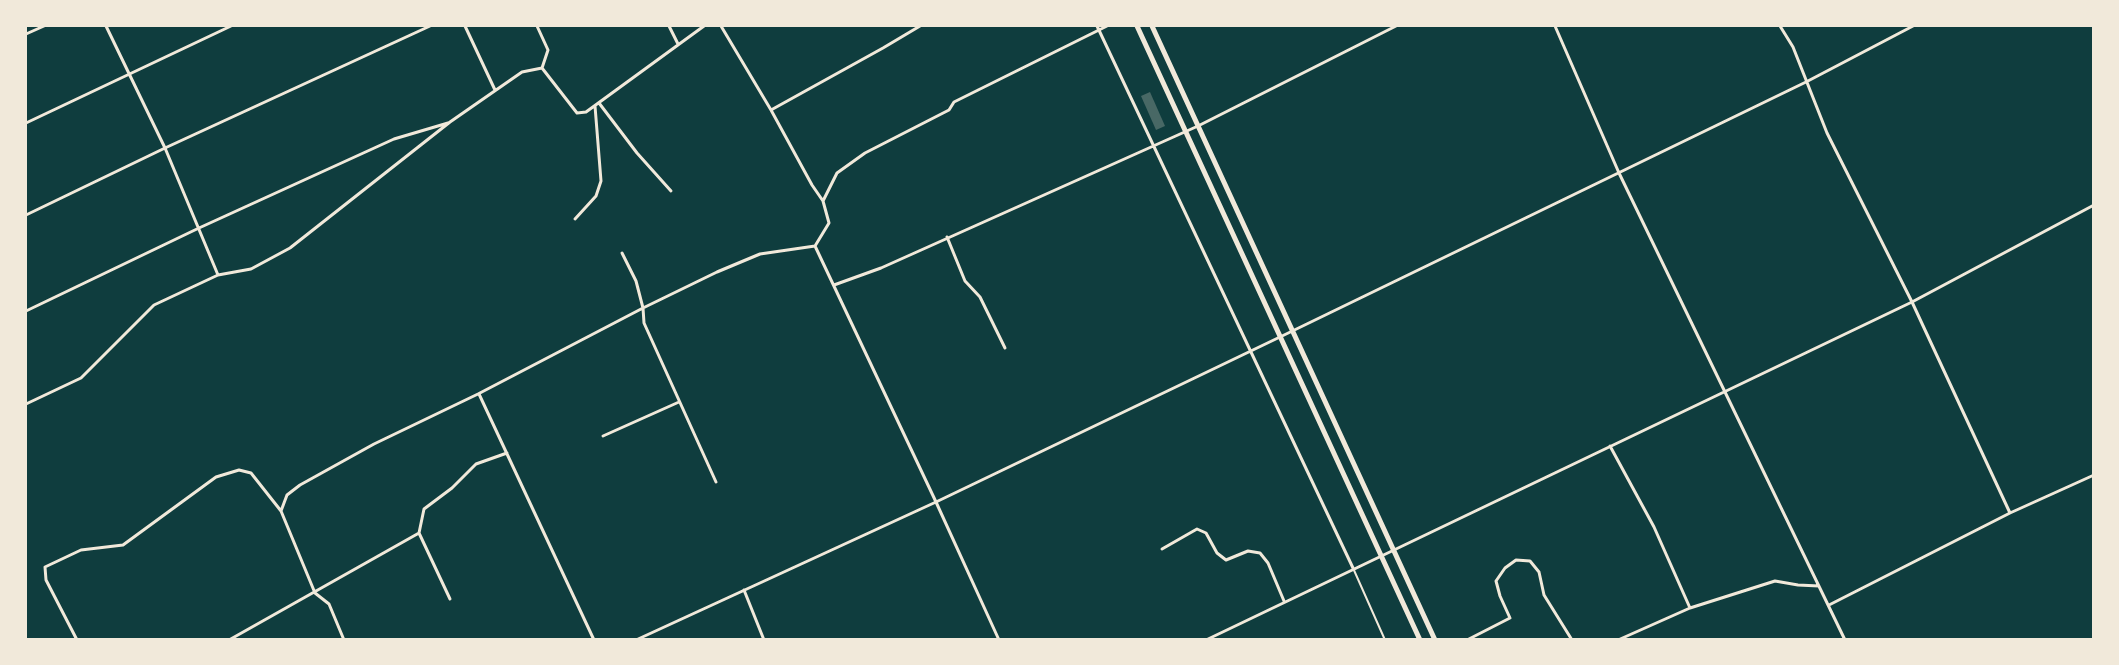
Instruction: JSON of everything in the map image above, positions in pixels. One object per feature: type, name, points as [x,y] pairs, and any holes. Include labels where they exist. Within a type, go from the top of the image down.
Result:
[{"type":"main road","points":[[1137,26],[1420,639]]},
{"type":"main road","points":[[1152,26],[1433,639]]},
{"type":"street","points":[[26,34],[44,26]]},
{"type":"street","points":[[106,26],[165,148],[218,274]]},
{"type":"street","points":[[26,123],[231,26]]},
{"type":"street","points":[[26,215],[430,26]]},
{"type":"street","points":[[465,26],[495,90]]},
{"type":"street","points":[[537,26],[548,50],[542,68]]},
{"type":"street","points":[[669,26],[678,44]]},
{"type":"street","points":[[542,68],[577,113],[586,112],[704,26]]},
{"type":"street","points":[[280,511],[287,495],[300,485],[374,444],[478,394],[644,308],[717,272],[760,254],[814,246],[829,223],[823,201],[721,26]]},
{"type":"street","points":[[771,110],[920,26]]},
{"type":"street","points":[[823,201],[837,173],[865,153],[949,110],[954,102],[1098,27],[1107,26]]},
{"type":"street","points":[[834,285],[881,268],[1185,132],[1396,26]]},
{"type":"street","points":[[1555,26],[1619,173],[1845,639]]},
{"type":"street","points":[[1780,26],[1793,47],[1827,133],[1912,302],[2010,513]]},
{"type":"street","points":[[636,639],[936,502],[1292,332],[1806,82],[1912,26]]},
{"type":"street","points":[[1098,27],[1385,639]]},
{"type":"street","points":[[26,404],[81,378],[154,304],[218,274],[252,269],[290,249],[495,90],[522,72],[542,68]]},
{"type":"street","points":[[597,104],[671,191]]},
{"type":"street","points":[[575,219],[596,196],[601,181],[597,104]]},
{"type":"street","points":[[26,311],[199,228],[394,139],[450,123]]},
{"type":"street","points":[[1206,639],[1912,302],[2094,205]]},
{"type":"street","points":[[947,237],[965,281],[980,297],[1005,348]]},
{"type":"street","points":[[814,246],[999,639]]},
{"type":"street","points":[[622,253],[636,281],[644,308],[644,323],[716,482]]},
{"type":"street","points":[[478,394],[594,639]]},
{"type":"street","points":[[603,436],[679,402]]},
{"type":"street","points":[[1610,446],[1654,527],[1690,608]]},
{"type":"street","points":[[450,599],[419,533],[424,509],[453,488],[476,464],[507,453]]},
{"type":"street","points":[[76,639],[46,580],[45,567],[81,550],[123,545],[216,477],[239,470],[251,473],[280,511],[315,593],[329,604],[344,639]]},
{"type":"street","points":[[1829,605],[2010,513],[2094,475]]},
{"type":"street","points":[[1162,549],[1197,529],[1206,532],[1217,553],[1226,560],[1248,551],[1260,553],[1268,562],[1284,601]]},
{"type":"street","points":[[230,639],[419,533]]},
{"type":"street","points":[[1467,639],[1510,618],[1496,581],[1505,568],[1516,560],[1530,561],[1539,572],[1544,595],[1572,639]]},
{"type":"street","points":[[1618,639],[1690,608],[1776,581],[1819,586]]},
{"type":"street","points":[[744,590],[764,639]]},
{"type":"building","points":[[1150,92],[1165,126],[1156,130],[1141,96]]}]
